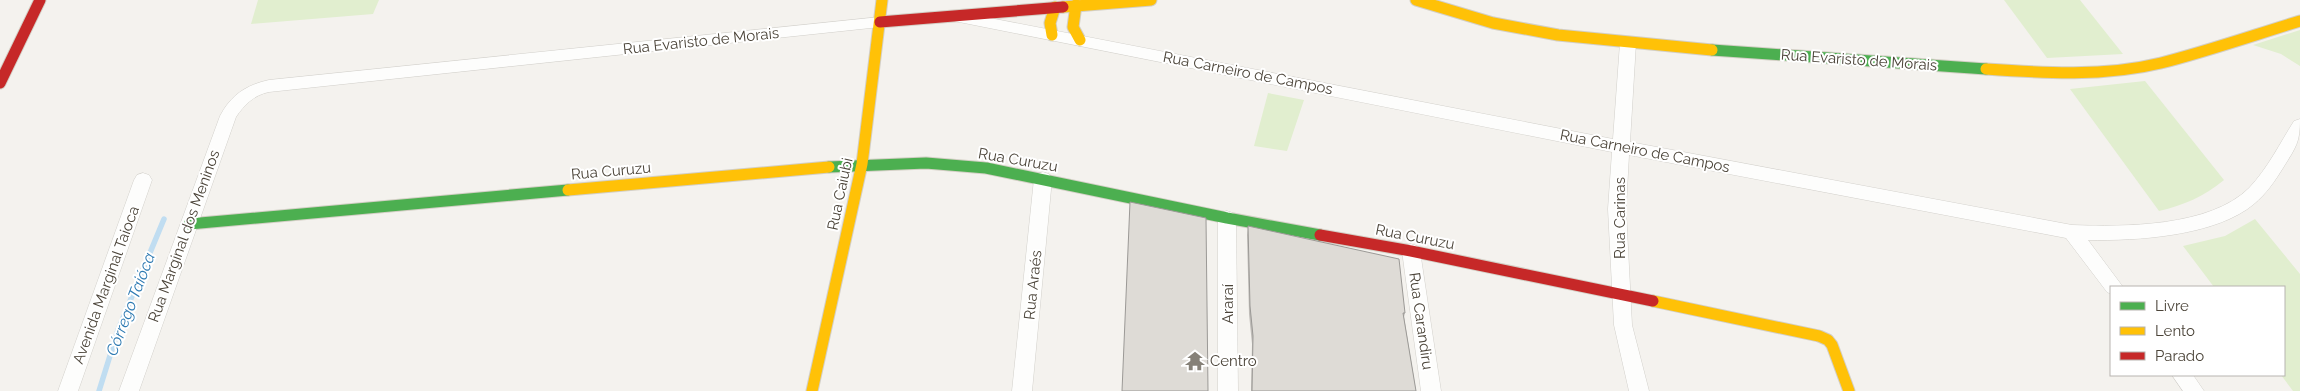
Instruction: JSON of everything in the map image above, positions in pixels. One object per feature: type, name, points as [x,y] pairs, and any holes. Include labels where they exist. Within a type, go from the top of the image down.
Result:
[{"type":"street","points":[[0,83],[40,0]]},
{"type":"street","name":"Rua Caiubi","points":[[812,391],[862,164],[882,0]]},
{"type":"street","name":"Rua Evaristo de Morais","points":[[253,90],[269,86],[880,22],[1151,0]]},
{"type":"street","name":"Rua Evaristo de Morais","points":[[1416,0],[1493,23],[1525,30],[1628,43],[2052,74],[2125,69],[2160,63],[2300,21]]},
{"type":"street","points":[[1076,5],[1073,27],[1080,40]]},
{"type":"street","points":[[1052,35],[1050,23],[1056,7]]},
{"type":"street","name":"Rua Carneiro de Campos","points":[[952,16],[1622,147],[2072,232],[2098,234],[2165,228],[2221,214],[2246,200],[2262,183],[2300,124]]},
{"type":"street","name":"Rua Carinas","points":[[1628,43],[1617,209],[1623,325],[1639,391]]},
{"type":"street","name":"Rua Marginal dos Meninos","points":[[129,391],[228,116],[238,100],[253,90]]},
{"type":"street","name":"Rua Curuzu","points":[[189,224],[862,164],[926,163],[976,167],[1043,179],[1227,218],[1411,251],[1828,340],[1832,345],[1849,391]]},
{"type":"street","name":"Rua Araés","points":[[1022,391],[1043,179]]},
{"type":"street","name":"Avenida Marginal Taioca","points":[[68,391],[143,180]]},
{"type":"street","name":"Araraí","points":[[1227,218],[1228,391]]},
{"type":"street","points":[[2072,232],[2113,286]]},
{"type":"street","name":"Rua Carandiru","points":[[1411,251],[1431,391]]},
{"type":"street","points":[[2183,376],[2194,391]]},
{"type":"green space","points":[[258,0],[379,0],[373,14],[251,24]]},
{"type":"green space","points":[[2004,0],[2080,0],[2123,54],[2047,58]]},
{"type":"green space","points":[[2300,30],[2300,66],[2281,54],[2253,45]]},
{"type":"green space","points":[[2145,81],[2224,180],[2193,200],[2159,211],[2070,89]]},
{"type":"green space","points":[[1268,93],[1304,100],[1287,151],[1254,146]]},
{"type":"green space","points":[[2255,219],[2300,274],[2300,391],[2293,391],[2282,376],[2285,376],[2285,286],[2213,286],[2183,246],[2225,236]]},
{"type":"building","points":[[1130,202],[1206,218],[1208,391],[1122,391]]},
{"type":"building","points":[[1248,226],[1399,259],[1405,313],[1403,313],[1416,391],[1252,391],[1253,336],[1250,306]]},
{"type":"waterway","name":"Córrego Taióca","points":[[99,391],[118,330],[164,219]]},
{"type":"traffic: fast","points":[[1712,50],[1986,69]]},
{"type":"traffic: fast","points":[[829,167],[926,163],[986,168],[1227,218],[1320,235]]},
{"type":"traffic: fast","points":[[189,224],[568,190]]},
{"type":"traffic: slow","points":[[812,391],[862,164],[882,0]]},
{"type":"traffic: slow","points":[[1063,7],[1151,0]]},
{"type":"traffic: slow","points":[[1416,0],[1493,23],[1558,35],[1712,50]]},
{"type":"traffic: slow","points":[[1076,5],[1073,27],[1080,40]]},
{"type":"traffic: slow","points":[[1052,35],[1050,23],[1055,7]]},
{"type":"traffic: slow","points":[[1986,69],[2052,74],[2125,69],[2160,63],[2300,21]]},
{"type":"traffic: slow","points":[[568,190],[829,167]]},
{"type":"traffic: slow","points":[[1653,301],[1819,336],[1828,340],[1832,345],[1849,391]]},
{"type":"traffic: jam","points":[[0,83],[40,0]]},
{"type":"traffic: jam","points":[[880,22],[1063,7]]},
{"type":"traffic: jam","points":[[1320,235],[1411,251],[1653,301]]},
{"type":"place","name":"Centro","points":[[1195,361]]}]
